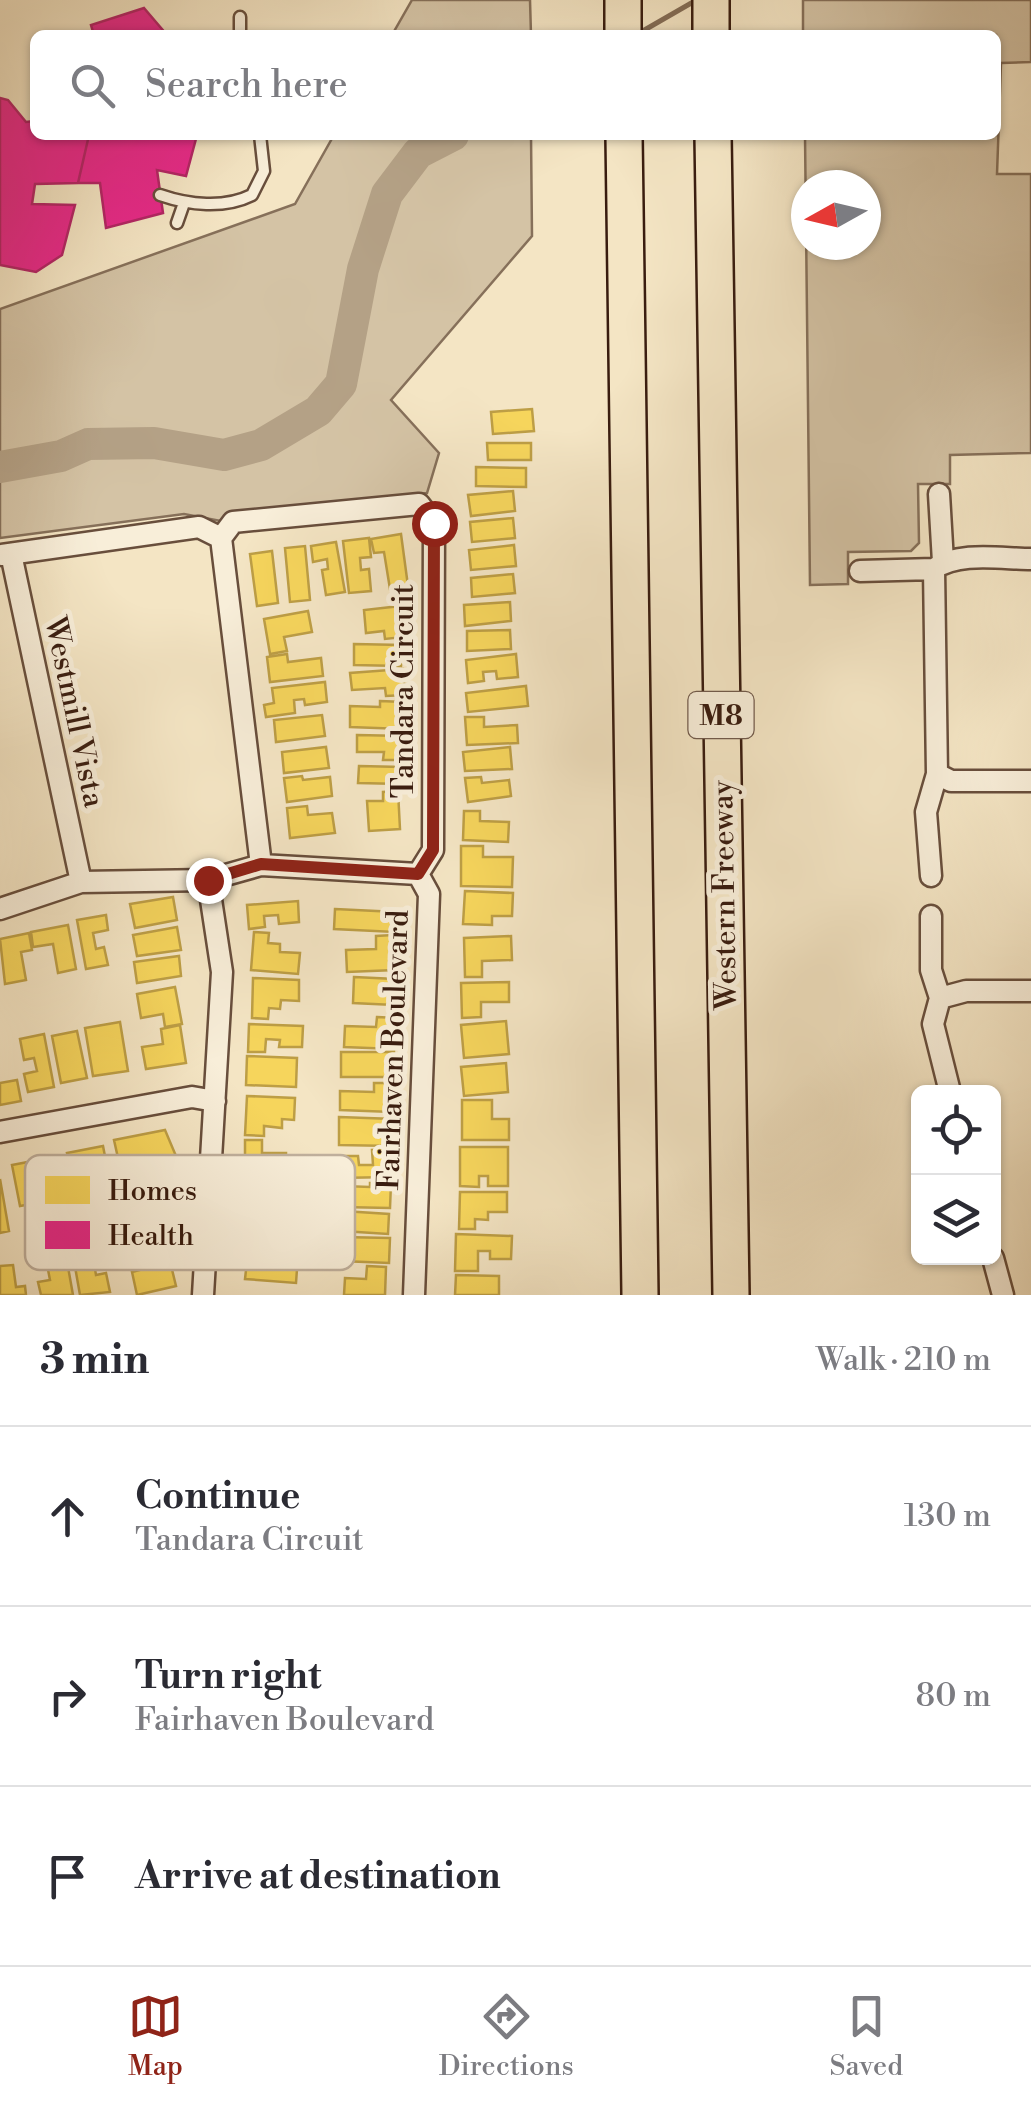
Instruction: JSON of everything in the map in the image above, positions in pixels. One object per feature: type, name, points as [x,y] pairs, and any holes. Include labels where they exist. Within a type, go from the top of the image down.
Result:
[{"type":"highway","points":[[623,0],[623,30]]},
{"type":"highway","points":[[711,0],[711,30]]},
{"type":"highway","points":[[624,140],[640,1295]]},
{"type":"highway","name":"Western Freeway","points":[[713,140],[730,1295]]},
{"type":"street","points":[[931,876],[926,812],[937,774],[939,494]]},
{"type":"street","name":"Tandara Circuit","points":[[220,538],[234,522],[419,504],[434,523],[433,850],[418,874]]},
{"type":"street","points":[[6,554],[199,526],[220,538],[261,864]]},
{"type":"street","name":"Westmill Vista","points":[[6,554],[81,882]]},
{"type":"street","points":[[860,571],[1031,559]]},
{"type":"street","points":[[937,774],[951,781],[1031,781]]},
{"type":"street","name":"Fairhaven Boulevard","points":[[0,909],[81,882],[208,880],[261,864],[418,874],[429,894],[414,1295]]},
{"type":"street","points":[[208,880],[222,972],[212,1155]]},
{"type":"street","points":[[931,916],[931,970],[940,998],[933,1024],[948,1085]]},
{"type":"street","points":[[940,998],[966,992],[1031,991]]},
{"type":"street","points":[[0,1132],[192,1098],[215,1101]]},
{"type":"street","points":[[995,1265],[1002,1295]]},
{"type":"street","points":[[203,1295],[205,1270]]},
{"type":"lane","points":[[240,17],[240,30]]},
{"type":"lane","points":[[160,195],[184,203],[224,204],[252,195],[264,171],[261,140]]},
{"type":"lane","points":[[177,223],[184,203]]},
{"type":"shaded area","points":[[412,0],[530,0],[531,30],[395,30]]},
{"type":"shaded area","points":[[803,0],[1031,0],[1031,62],[1001,63],[1001,30],[803,30]]},
{"type":"shaded area","points":[[331,140],[531,140],[532,236],[391,400],[439,453],[427,493],[242,515],[226,522],[184,514],[0,538],[0,309],[295,204]]},
{"type":"shaded area","points":[[805,140],[998,140],[997,174],[1031,174],[1031,453],[950,455],[950,484],[918,484],[919,543],[911,551],[848,552],[848,584],[810,585],[806,260],[881,260],[881,170],[805,170]]},
{"type":"building: Homes","points":[[532,409],[534,431],[493,434],[491,412]]},
{"type":"building: Homes","points":[[487,443],[531,443],[531,460],[488,460]]},
{"type":"building: Homes","points":[[476,467],[526,468],[526,487],[476,486]]},
{"type":"building: Homes","points":[[513,491],[515,511],[471,516],[468,495]]},
{"type":"building: Homes","points":[[513,518],[515,538],[472,542],[470,522]]},
{"type":"building: Homes","points":[[401,534],[408,586],[390,589],[384,552],[374,553],[371,539]]},
{"type":"building: Homes","points":[[369,538],[371,557],[360,558],[361,570],[369,569],[371,591],[349,593],[343,541]]},
{"type":"building: Homes","points":[[336,542],[345,592],[326,595],[322,570],[328,569],[327,559],[313,562],[311,546]]},
{"type":"building: Homes","points":[[514,545],[516,566],[471,570],[469,550]]},
{"type":"building: Homes","points":[[305,546],[310,600],[290,602],[285,548]]},
{"type":"building: Homes","points":[[272,551],[278,603],[257,606],[250,554]]},
{"type":"building: Homes","points":[[513,574],[515,593],[472,597],[471,578]]},
{"type":"building: Homes","points":[[510,602],[511,621],[465,626],[464,605]]},
{"type":"building: Homes","points":[[401,606],[404,637],[385,639],[384,631],[366,633],[364,610]]},
{"type":"building: Homes","points":[[308,611],[312,632],[284,637],[287,651],[270,654],[264,619]]},
{"type":"building: Homes","points":[[510,630],[511,649],[467,651],[467,631]]},
{"type":"building: Homes","points":[[354,644],[402,645],[401,666],[354,665]]},
{"type":"building: Homes","points":[[287,654],[288,662],[321,658],[323,676],[270,682],[267,657]]},
{"type":"building: Homes","points":[[516,654],[518,677],[497,679],[496,671],[483,672],[484,681],[468,683],[466,660]]},
{"type":"building: Homes","points":[[403,669],[405,695],[386,696],[385,688],[352,690],[350,673]]},
{"type":"building: Homes","points":[[325,682],[327,702],[305,705],[304,699],[294,700],[295,713],[266,717],[264,705],[274,703],[272,688]]},
{"type":"building: Homes","points":[[526,686],[528,706],[468,712],[466,693]]},
{"type":"building: Homes","points":[[380,701],[404,702],[403,729],[350,727],[350,706],[380,707]]},
{"type":"building: Homes","points":[[322,715],[325,736],[276,742],[274,720]]},
{"type":"building: Homes","points":[[465,717],[484,717],[484,727],[517,725],[518,743],[467,745]]},
{"type":"building: Homes","points":[[357,735],[404,736],[404,760],[383,760],[384,752],[357,752]]},
{"type":"building: Homes","points":[[326,747],[329,768],[284,773],[282,752]]},
{"type":"building: Homes","points":[[510,747],[512,769],[465,771],[463,752]]},
{"type":"building: Homes","points":[[359,766],[402,767],[402,784],[358,783]]},
{"type":"building: Homes","points":[[302,776],[303,780],[330,777],[332,796],[287,802],[284,778]]},
{"type":"building: Homes","points":[[481,777],[482,783],[509,780],[511,796],[468,802],[465,778]]},
{"type":"building: Homes","points":[[398,791],[400,829],[369,831],[367,801],[383,801],[383,792]]},
{"type":"building: Homes","points":[[307,806],[308,815],[332,813],[335,833],[290,838],[287,808]]},
{"type":"building: Homes","points":[[464,811],[480,811],[480,821],[509,822],[508,842],[463,840]]},
{"type":"building: Homes","points":[[461,846],[483,846],[483,857],[513,857],[512,887],[461,886]]},
{"type":"building: Homes","points":[[465,891],[513,893],[512,916],[492,916],[492,925],[463,924]]},
{"type":"building: Homes","points":[[173,897],[177,920],[135,928],[130,904]]},
{"type":"building: Homes","points":[[298,901],[299,922],[279,924],[278,915],[264,916],[265,927],[249,929],[247,905]]},
{"type":"building: Homes","points":[[335,909],[396,912],[395,932],[334,929]]},
{"type":"building: Homes","points":[[106,915],[108,930],[93,933],[96,949],[104,947],[108,965],[86,969],[77,920]]},
{"type":"building: Homes","points":[[68,925],[76,969],[58,973],[53,944],[33,947],[31,932]]},
{"type":"building: Homes","points":[[177,927],[181,950],[137,956],[133,935]]},
{"type":"building: Homes","points":[[254,932],[269,933],[268,943],[280,944],[280,952],[300,953],[298,974],[251,970]]},
{"type":"building: Homes","points":[[29,933],[32,950],[21,952],[26,980],[5,984],[0,939]]},
{"type":"building: Homes","points":[[393,935],[395,970],[347,972],[346,950],[376,949],[376,936]]},
{"type":"building: Homes","points":[[511,936],[512,960],[482,961],[482,977],[465,977],[464,938]]},
{"type":"building: Homes","points":[[179,956],[181,976],[137,983],[134,962]]},
{"type":"building: Homes","points":[[354,977],[395,979],[394,1005],[353,1003]]},
{"type":"building: Homes","points":[[253,978],[299,980],[299,1001],[281,1000],[280,1009],[269,1008],[268,1019],[252,1018]]},
{"type":"building: Homes","points":[[509,982],[509,1002],[481,1002],[481,1017],[462,1018],[461,983]]},
{"type":"building: Homes","points":[[175,987],[182,1024],[165,1027],[163,1014],[141,1018],[137,994]]},
{"type":"building: Homes","points":[[377,1017],[396,1018],[394,1049],[344,1047],[345,1026],[376,1027]]},
{"type":"building: Homes","points":[[506,1021],[509,1054],[464,1058],[461,1025]]},
{"type":"building: Homes","points":[[120,1022],[128,1071],[93,1076],[85,1028]]},
{"type":"building: Homes","points":[[249,1024],[303,1026],[302,1047],[279,1047],[280,1040],[266,1039],[265,1052],[248,1052]]},
{"type":"building: Homes","points":[[180,1025],[186,1063],[146,1069],[142,1047],[163,1044],[161,1029]]},
{"type":"building: Homes","points":[[77,1031],[87,1078],[61,1083],[52,1036]]},
{"type":"building: Homes","points":[[44,1034],[54,1087],[28,1092],[24,1074],[37,1071],[34,1058],[24,1060],[20,1039]]},
{"type":"building: Homes","points":[[341,1052],[394,1052],[394,1077],[341,1077]]},
{"type":"building: Homes","points":[[247,1056],[297,1058],[296,1087],[246,1085]]},
{"type":"building: Homes","points":[[506,1063],[508,1092],[464,1096],[461,1067]]},
{"type":"building: Homes","points":[[17,1080],[21,1101],[0,1105],[0,1083]]},
{"type":"building: Homes","points":[[374,1083],[393,1083],[392,1112],[340,1110],[340,1091],[374,1092]]},
{"type":"building: Homes","points":[[247,1096],[295,1098],[294,1120],[282,1119],[282,1128],[264,1126],[264,1136],[245,1135]]},
{"type":"building: Homes","points":[[462,1100],[492,1100],[492,1119],[509,1119],[509,1140],[462,1140]]},
{"type":"building: Homes","points":[[339,1117],[394,1119],[393,1146],[339,1145]]},
{"type":"building: Homes","points":[[165,1130],[176,1155],[117,1155],[114,1140]]},
{"type":"building: Homes","points":[[245,1140],[262,1140],[262,1153],[286,1153],[286,1155],[245,1155]]},
{"type":"building: Homes","points":[[103,1146],[105,1155],[67,1155]]},
{"type":"building: Homes","points":[[460,1147],[508,1147],[508,1186],[488,1186],[488,1176],[479,1176],[479,1187],[460,1186]]},
{"type":"building: Homes","points":[[391,1149],[391,1177],[355,1178],[355,1156],[359,1165],[373,1165],[372,1150]]},
{"type":"building: Homes","points":[[25,1163],[25,1205],[20,1206],[12,1165]]},
{"type":"building: Homes","points":[[0,1179],[9,1231],[0,1233]]},
{"type":"building: Homes","points":[[370,1183],[391,1183],[390,1208],[355,1207],[355,1186],[370,1187]]},
{"type":"building: Homes","points":[[460,1192],[507,1192],[507,1212],[488,1212],[488,1220],[475,1219],[475,1229],[459,1229]]},
{"type":"building: Homes","points":[[355,1212],[389,1214],[388,1234],[355,1232]]},
{"type":"building: Homes","points":[[456,1234],[512,1236],[511,1259],[490,1259],[490,1251],[478,1251],[478,1271],[455,1271]]},
{"type":"building: Homes","points":[[355,1237],[390,1238],[389,1263],[355,1262]]},
{"type":"building: Homes","points":[[13,1265],[16,1287],[25,1286],[26,1295],[0,1295],[0,1266]]},
{"type":"building: Homes","points":[[367,1266],[386,1267],[385,1295],[344,1295],[345,1278],[366,1279]]},
{"type":"building: Homes","points":[[48,1270],[69,1270],[73,1295],[41,1295],[38,1282],[50,1280]]},
{"type":"building: Homes","points":[[76,1270],[106,1273],[110,1292],[80,1295]]},
{"type":"building: Homes","points":[[172,1270],[176,1286],[137,1295],[132,1272]]},
{"type":"building: Homes","points":[[246,1270],[297,1270],[296,1283],[245,1279]]},
{"type":"building: Homes","points":[[456,1275],[499,1276],[499,1295],[455,1295]]},
{"type":"building: Health","points":[[144,8],[163,30],[92,30],[91,25]]},
{"type":"building: Health","points":[[0,98],[8,100],[26,122],[30,122],[30,140],[88,140],[78,183],[35,184],[32,204],[75,205],[62,255],[36,272],[0,265]]},
{"type":"building: Health","points":[[88,140],[196,140],[186,176],[157,170],[163,213],[106,228],[100,183],[78,183]]},
{"type":"waterway","points":[[644,30],[693,2]]},
{"type":"waterway","points":[[0,467],[61,456],[88,444],[154,443],[224,455],[261,445],[318,411],[341,384],[363,269],[387,194],[418,153],[443,140]]},
{"type":"route","points":[[208,880],[261,864],[418,874],[433,850],[434,523]]}]
